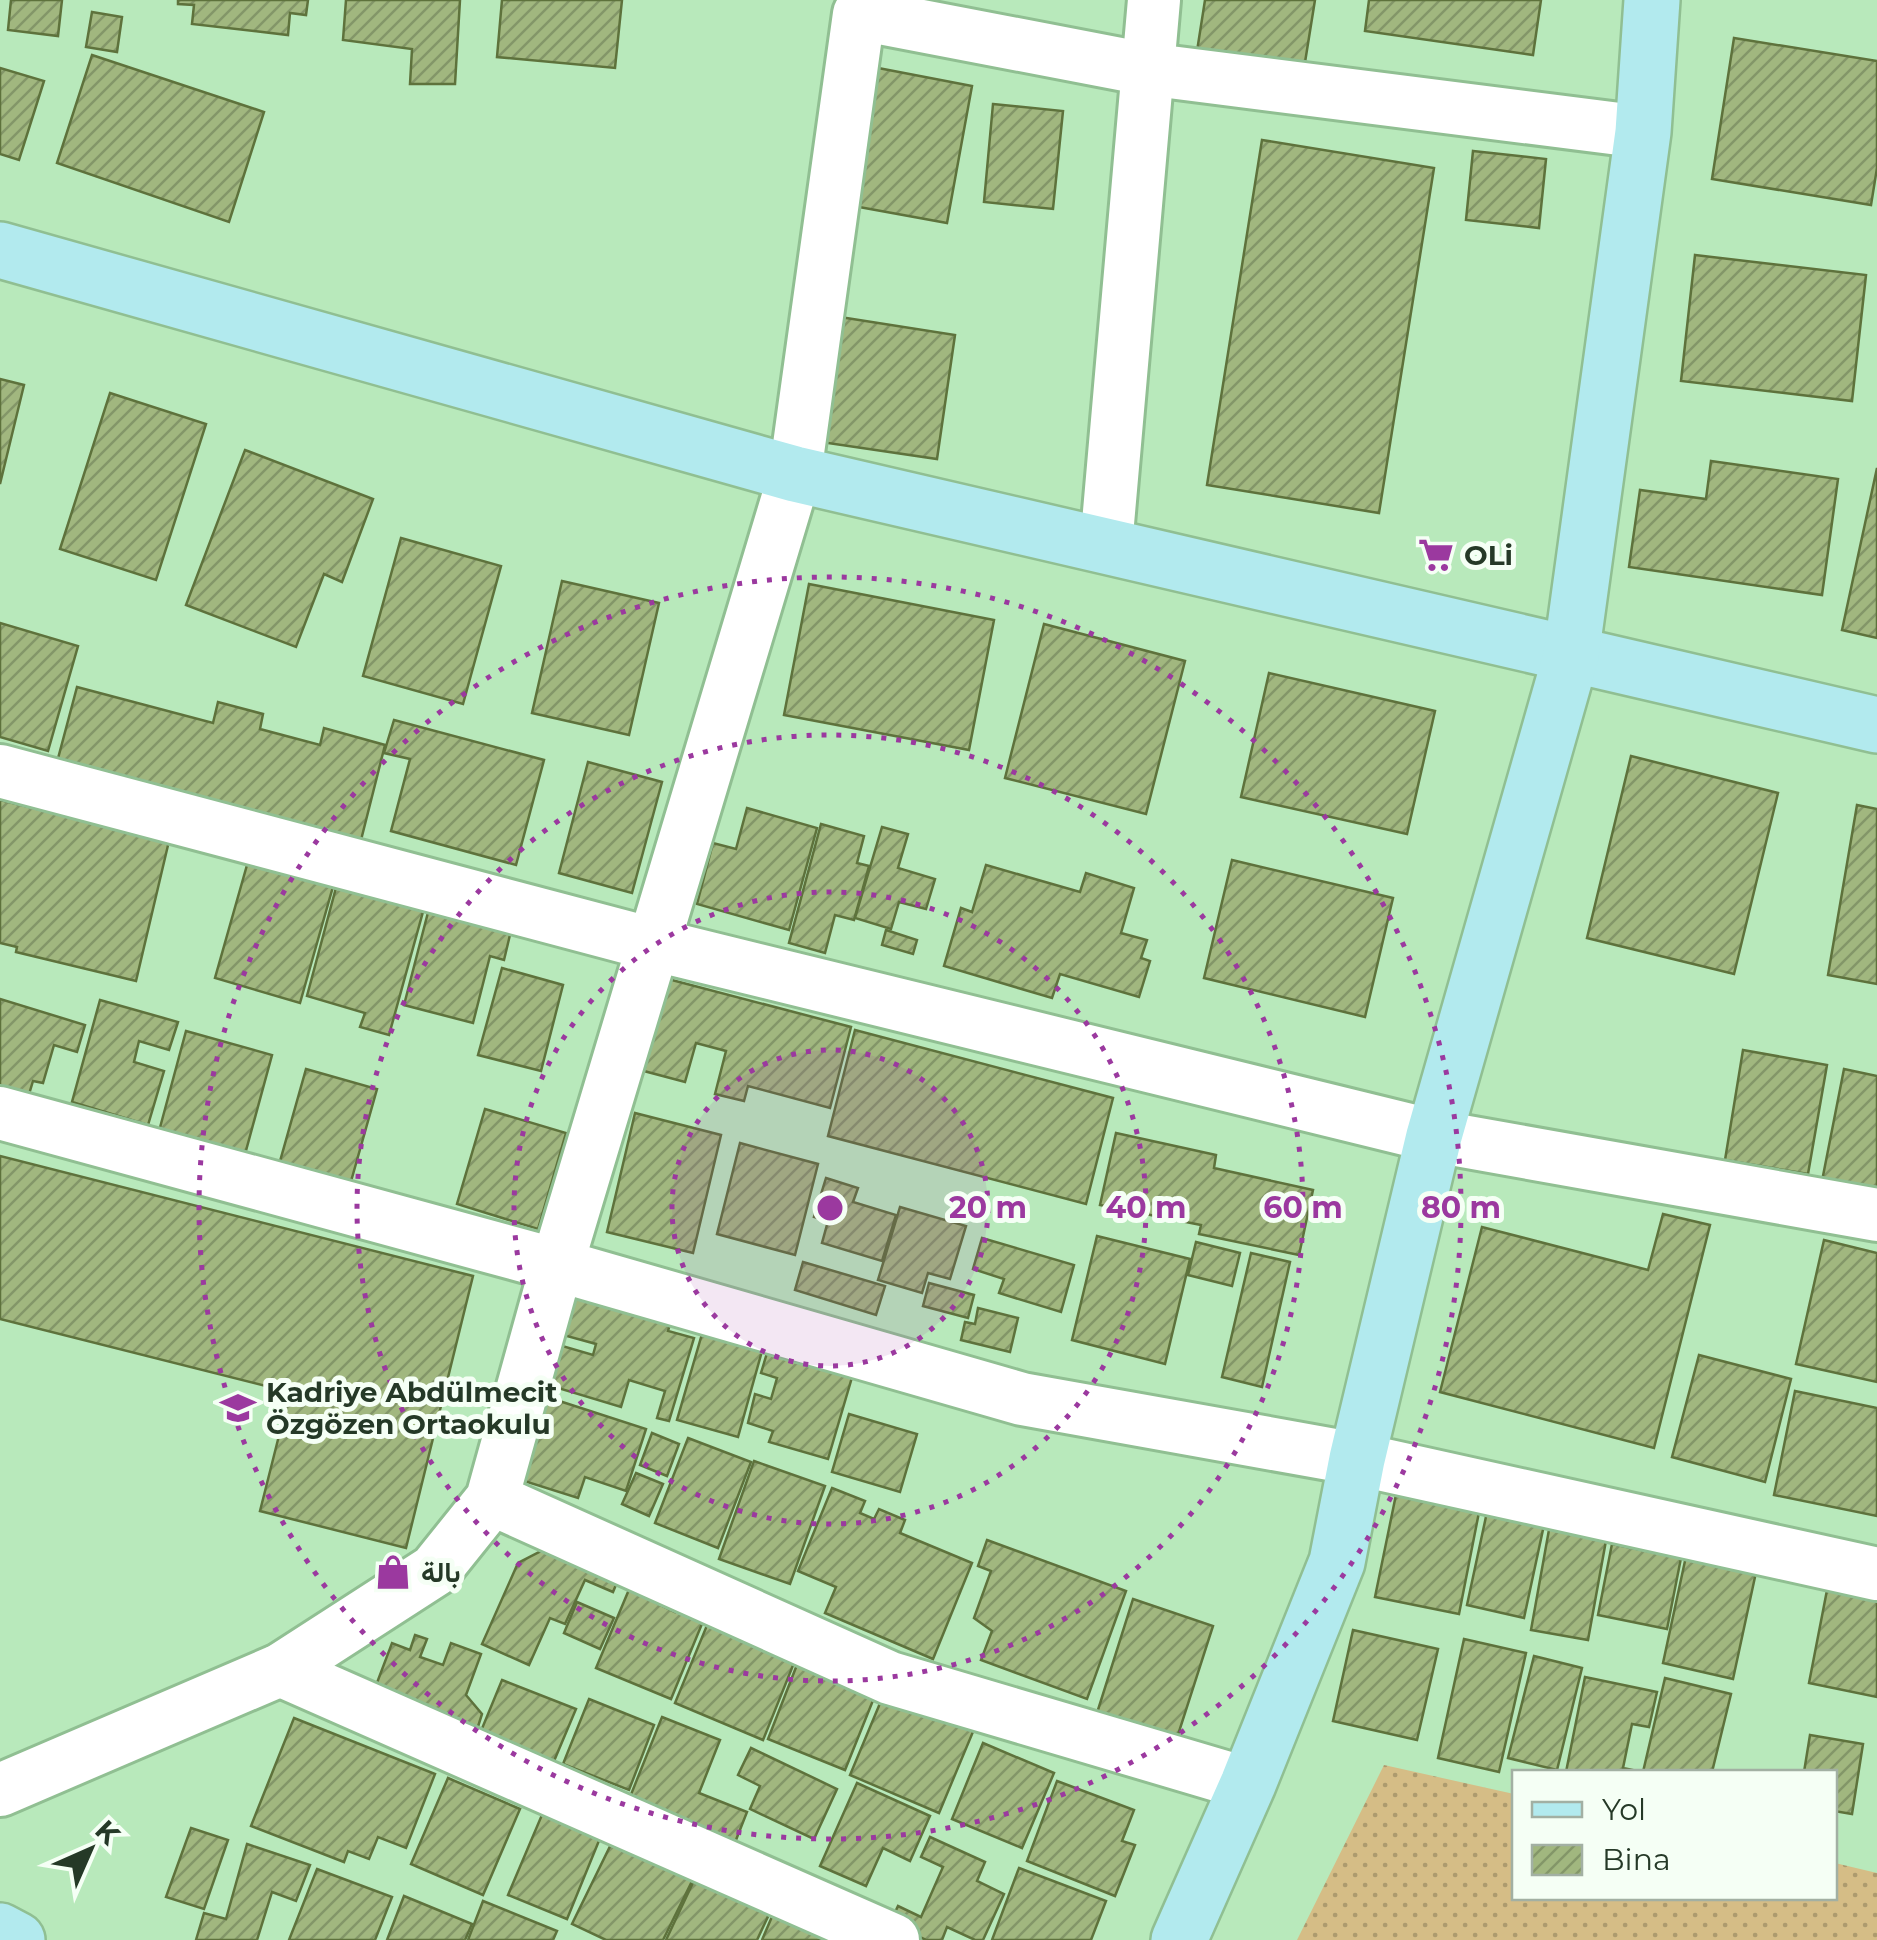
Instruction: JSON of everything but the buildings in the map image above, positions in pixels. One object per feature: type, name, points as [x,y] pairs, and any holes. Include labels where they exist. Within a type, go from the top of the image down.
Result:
[{"type":"street","points":[[1106,546],[1154,0]]},
{"type":"street","points":[[1179,1940],[1248,1784],[1336,1562],[1434,1136],[1572,656],[1644,132],[1652,0]]},
{"type":"street","points":[[0,1790],[280,1670],[436,1570],[492,1499],[557,1265],[795,474],[857,7],[1146,69],[1644,132]]},
{"type":"street","points":[[0,250],[795,474],[1877,725]]},
{"type":"street","points":[[0,771],[652,944],[1434,1136],[1877,1215]]},
{"type":"street","points":[[0,1112],[557,1265],[1022,1399],[1357,1459],[1877,1574]]},
{"type":"street","points":[[492,1499],[890,1678],[1248,1784]]},
{"type":"street","points":[[280,1670],[893,1940]]},
{"type":"street","points":[[0,1931],[17,1940]]},
{"type":"shaded area","points":[[1384,1765],[1512,1794],[1512,1900],[1837,1900],[1837,1863],[1877,1873],[1877,1940],[1297,1940]]},
{"type":"place","name":"OLi","points":[[1436,555]]},
{"type":"place","name":"Kadriye Abdülmecit Özgözen Ortaokulu","points":[[238,1408]]},
{"type":"place","name":"بالة","points":[[393,1572]]}]
